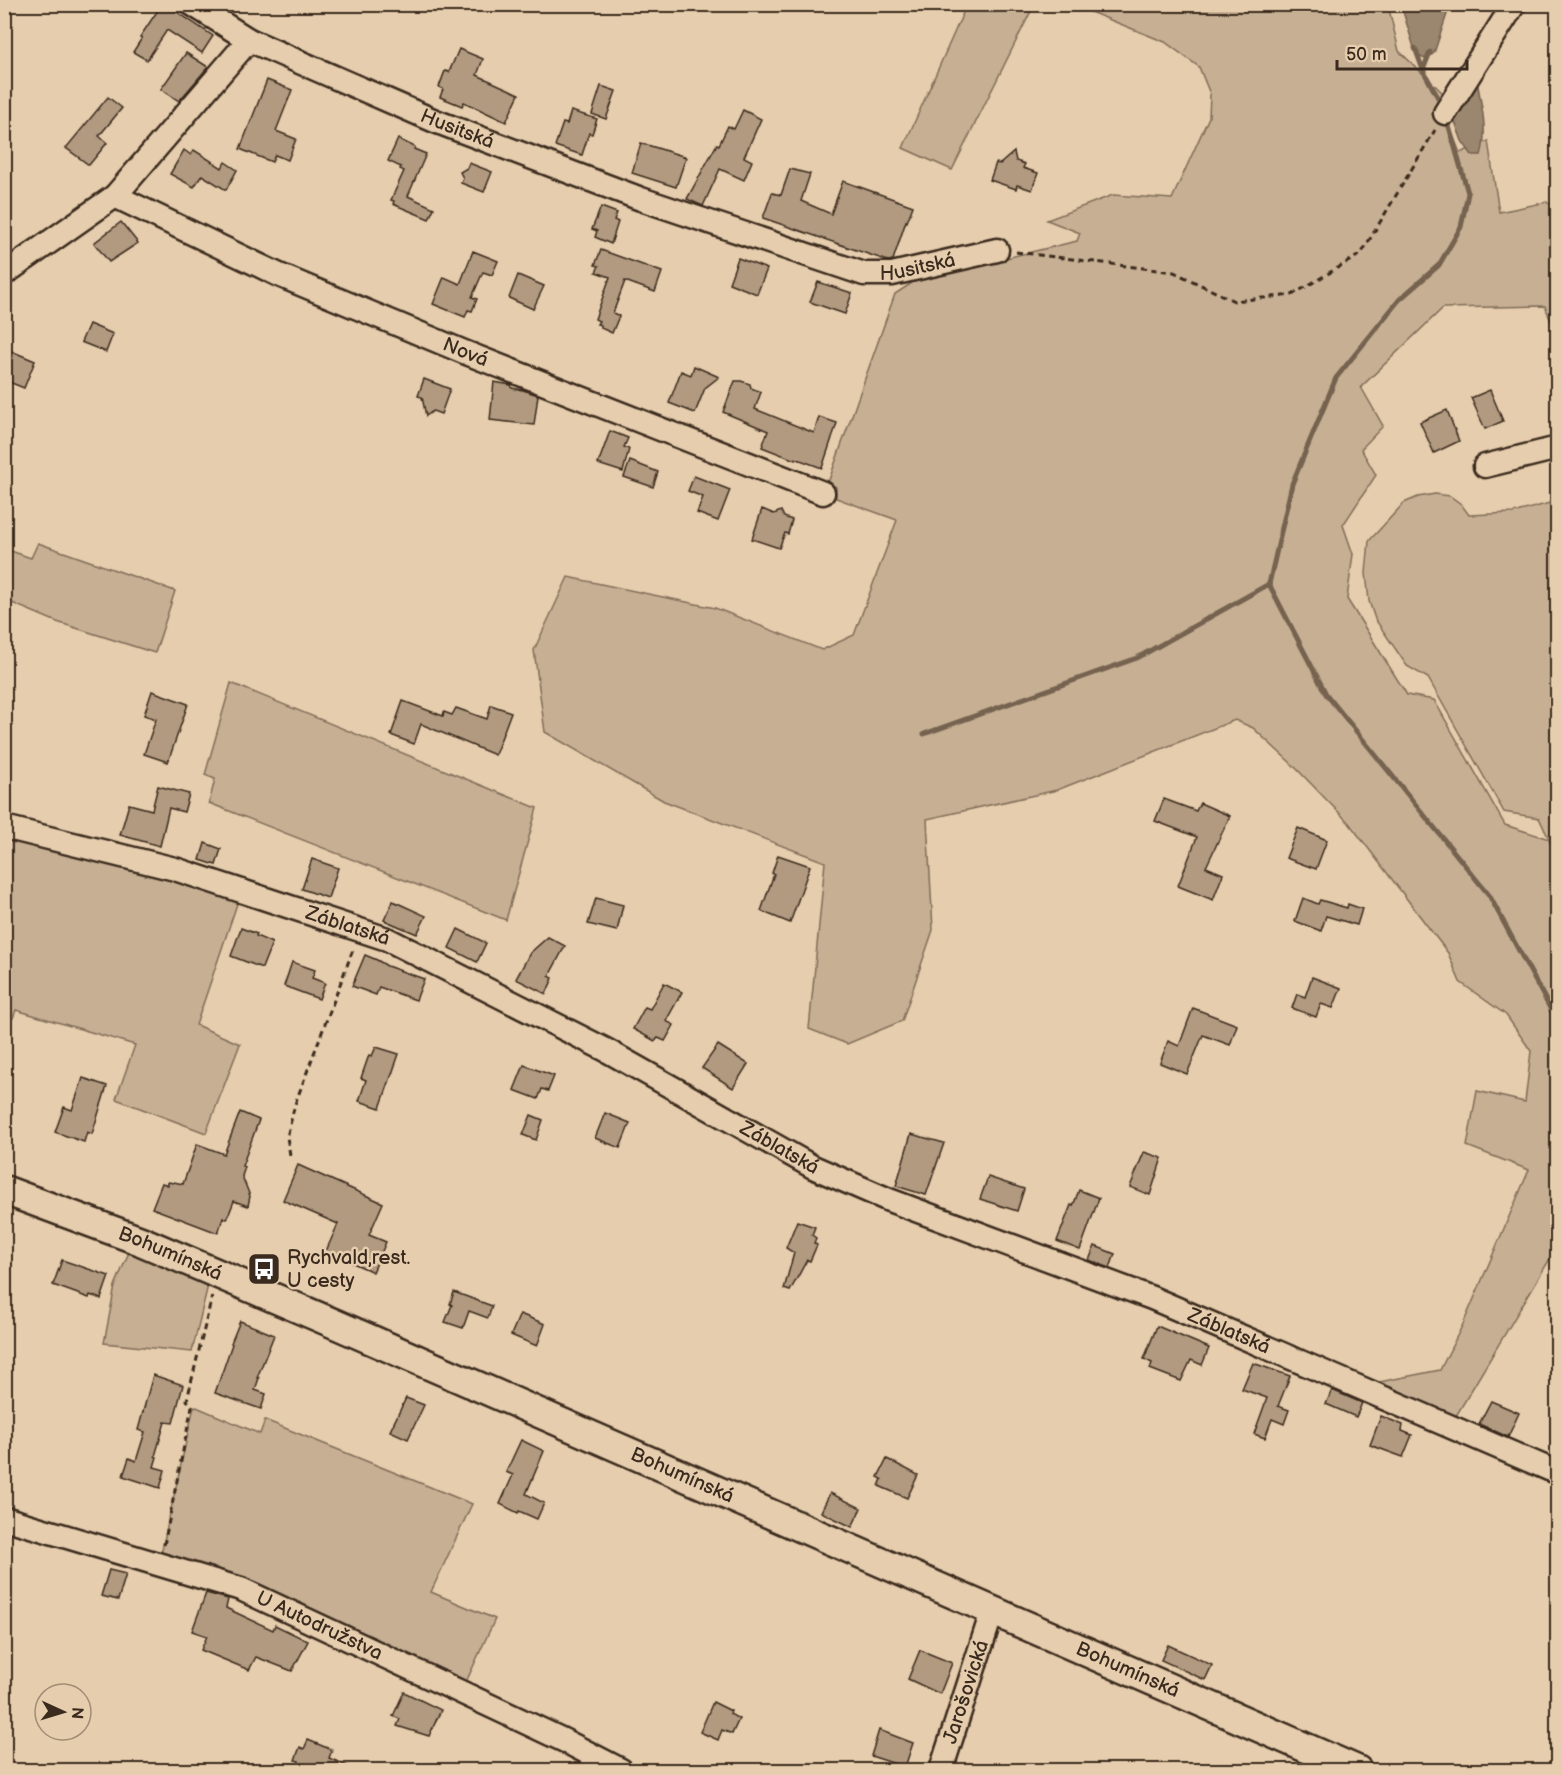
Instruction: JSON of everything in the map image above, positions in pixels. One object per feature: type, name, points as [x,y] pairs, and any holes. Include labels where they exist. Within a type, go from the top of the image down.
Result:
[{"type":"main road","name":"Bohumínská","points":[[4,1190],[141,1241],[333,1323],[1357,1770]]},
{"type":"street","name":"Husitská","points":[[192,4],[249,40],[435,121],[641,199],[864,274],[892,274],[997,250]]},
{"type":"street","points":[[1445,113],[1514,4]]},
{"type":"street","points":[[4,274],[115,196],[249,40]]},
{"type":"street","name":"Nová","points":[[115,196],[279,275],[464,352],[823,493]]},
{"type":"street","points":[[1485,466],[1557,447]]},
{"type":"street","name":"Záblatská","points":[[4,827],[175,869],[387,939],[606,1050],[813,1167],[889,1200],[1152,1298],[1557,1473]]},
{"type":"street","name":"U Autodružstva","points":[[4,1518],[241,1588],[563,1740],[621,1770]]},
{"type":"street","name":"Jarošovická","points":[[941,1770],[992,1612]]},
{"type":"path","points":[[997,250],[1174,272],[1234,302],[1292,295],[1361,254],[1445,113]]},
{"type":"path","points":[[290,1155],[287,1137],[295,1104],[360,930]]},
{"type":"path","points":[[160,1564],[192,1406],[186,1400],[220,1275]]},
{"type":"shaded area","points":[[967,4],[1034,5],[952,170],[903,148]]},
{"type":"shaded area","points":[[1073,5],[1388,5],[1399,51],[1443,93],[1443,109],[1460,153],[1488,141],[1499,212],[1547,202],[1558,207],[1557,337],[1545,306],[1443,308],[1361,387],[1383,426],[1361,449],[1376,475],[1343,525],[1353,554],[1347,599],[1407,695],[1434,700],[1505,825],[1549,839],[1539,818],[1504,812],[1428,678],[1407,666],[1375,619],[1369,601],[1366,573],[1369,541],[1404,503],[1418,497],[1435,494],[1450,496],[1461,504],[1469,515],[1513,513],[1557,501],[1557,857],[1549,840],[1558,863],[1557,1247],[1453,1421],[1374,1383],[1440,1370],[1464,1322],[1529,1170],[1467,1146],[1477,1091],[1525,1102],[1531,1051],[1506,1015],[1460,982],[1448,953],[1349,823],[1292,764],[1253,728],[1235,720],[1057,790],[927,819],[933,930],[902,1021],[847,1044],[809,1029],[825,862],[664,801],[545,732],[534,650],[568,577],[715,608],[822,650],[854,635],[897,520],[836,498],[836,487],[828,483],[895,294],[918,279],[1077,241],[1080,233],[1047,220],[1113,195],[1172,199],[1209,117],[1210,94],[1199,67],[1165,42]]},
{"type":"shaded area","points":[[1401,5],[1450,5],[1434,53],[1426,59],[1420,57],[1415,51]]},
{"type":"shaded area","points":[[1474,84],[1478,86],[1484,120],[1481,155],[1472,155],[1462,141],[1453,116]]},
{"type":"shaded area","points":[[38,543],[175,591],[155,653],[57,622],[5,600],[5,558],[8,550],[31,558]]},
{"type":"shaded area","points":[[231,683],[537,808],[506,920],[209,803],[215,779],[205,775]]},
{"type":"shaded area","points":[[5,835],[125,863],[239,898],[196,1025],[240,1044],[206,1133],[116,1099],[135,1045],[16,1010],[13,1018],[5,1014]]},
{"type":"shaded area","points":[[129,1252],[208,1285],[192,1352],[104,1343],[115,1286]]},
{"type":"shaded area","points":[[194,1406],[260,1434],[265,1420],[472,1504],[431,1592],[495,1619],[466,1682],[161,1554]]},
{"type":"building","points":[[162,4],[213,36],[202,53],[167,30],[147,60],[133,52]]},
{"type":"building","points":[[459,49],[483,59],[477,75],[519,94],[506,122],[464,102],[462,106],[440,97],[443,89],[439,87],[445,71],[449,72]]},
{"type":"building","points":[[186,53],[208,67],[179,101],[161,89]]},
{"type":"building","points":[[267,80],[292,90],[276,131],[296,139],[288,160],[275,155],[272,162],[240,149]]},
{"type":"building","points":[[601,86],[616,91],[606,119],[592,114]]},
{"type":"building","points":[[108,97],[122,108],[99,136],[107,143],[89,165],[66,148]]},
{"type":"building","points":[[743,110],[761,119],[744,157],[752,161],[744,180],[720,169],[703,206],[687,199],[728,126],[734,129]]},
{"type":"building","points":[[571,111],[597,119],[592,134],[589,133],[582,155],[555,146],[563,123],[567,124]]},
{"type":"building","points":[[398,139],[426,154],[408,196],[434,208],[429,219],[393,204],[394,201],[391,200],[404,171],[400,169],[401,167],[388,161]]},
{"type":"building","points":[[641,143],[686,157],[676,187],[632,173]]},
{"type":"building","points":[[184,150],[191,155],[194,150],[222,168],[225,162],[237,170],[226,190],[202,175],[194,187],[170,174]]},
{"type":"building","points":[[1014,152],[1016,161],[1025,164],[1023,168],[1038,173],[1032,190],[1017,185],[1016,189],[990,180],[996,163],[1000,164]]},
{"type":"building","points":[[469,163],[492,172],[484,192],[461,183],[463,178],[460,172],[467,168]]},
{"type":"building","points":[[790,169],[810,174],[801,201],[831,214],[843,181],[913,206],[893,260],[888,261],[763,218],[772,193],[781,195]]},
{"type":"building","points":[[601,207],[617,213],[614,220],[618,222],[611,244],[595,237],[597,231],[592,229]]},
{"type":"building","points":[[121,222],[138,243],[109,262],[94,243]]},
{"type":"building","points":[[601,250],[662,272],[655,292],[625,281],[613,313],[619,316],[612,333],[601,328],[601,325],[597,324],[599,321],[595,319],[610,277],[596,272],[599,266],[595,265]]},
{"type":"building","points":[[473,251],[498,261],[492,275],[483,272],[472,297],[477,299],[472,311],[468,310],[465,317],[433,304],[444,277],[460,284]]},
{"type":"building","points":[[738,258],[767,269],[757,294],[729,283]]},
{"type":"building","points":[[518,275],[544,286],[533,309],[509,298]]},
{"type":"building","points":[[818,282],[852,293],[845,314],[810,302]]},
{"type":"building","points":[[89,324],[113,334],[106,352],[81,342]]},
{"type":"building","points":[[4,348],[35,361],[24,388],[4,380]]},
{"type":"building","points":[[694,366],[719,377],[705,388],[695,413],[669,403],[681,371],[691,375]]},
{"type":"building","points":[[424,379],[450,389],[441,414],[433,411],[426,416],[422,397],[418,396]]},
{"type":"building","points":[[735,381],[750,384],[751,388],[761,392],[755,409],[814,433],[819,417],[837,423],[822,468],[762,447],[768,431],[723,412]]},
{"type":"building","points":[[494,382],[511,385],[512,388],[538,395],[534,425],[490,420]]},
{"type":"building","points":[[1490,390],[1503,421],[1485,429],[1471,398]]},
{"type":"building","points":[[1447,410],[1459,441],[1434,453],[1420,422]]},
{"type":"building","points":[[610,431],[628,438],[624,447],[629,449],[623,472],[598,464]]},
{"type":"building","points":[[630,461],[658,472],[653,487],[624,477]]},
{"type":"building","points":[[694,476],[730,490],[718,521],[697,513],[703,497],[688,491]]},
{"type":"building","points":[[762,509],[774,514],[781,511],[784,517],[792,520],[788,534],[785,533],[779,548],[752,539]]},
{"type":"building","points":[[152,691],[188,704],[168,762],[144,754],[156,719],[144,715]]},
{"type":"building","points":[[403,701],[443,716],[444,712],[452,715],[456,708],[487,719],[491,705],[511,712],[495,755],[421,724],[414,744],[391,735]]},
{"type":"building","points":[[158,786],[189,794],[184,812],[169,808],[160,846],[120,835],[129,804],[152,810]]},
{"type":"building","points":[[1164,799],[1196,811],[1200,803],[1230,816],[1206,867],[1223,874],[1213,900],[1178,886],[1197,837],[1155,821]]},
{"type":"building","points":[[1298,828],[1327,840],[1316,869],[1286,858]]},
{"type":"building","points":[[205,843],[221,849],[216,865],[200,860]]},
{"type":"building","points":[[778,855],[810,866],[790,923],[761,911]]},
{"type":"building","points":[[312,859],[338,868],[328,898],[302,889]]},
{"type":"building","points":[[596,898],[623,905],[617,931],[588,924]]},
{"type":"building","points":[[1303,898],[1318,904],[1320,900],[1347,908],[1348,904],[1362,909],[1357,925],[1326,916],[1321,931],[1295,921]]},
{"type":"building","points":[[393,901],[426,916],[417,934],[384,920]]},
{"type":"building","points":[[241,928],[272,943],[262,968],[231,956]]},
{"type":"building","points":[[458,929],[486,943],[477,962],[449,948]]},
{"type":"building","points":[[548,937],[565,946],[549,976],[553,978],[546,994],[516,979],[530,953]]},
{"type":"building","points":[[365,955],[387,966],[424,979],[416,1000],[379,987],[376,995],[352,986]]},
{"type":"building","points":[[292,962],[315,970],[312,978],[325,983],[319,999],[284,986]]},
{"type":"building","points":[[1312,977],[1341,988],[1333,1008],[1321,1004],[1316,1017],[1292,1008],[1297,994],[1305,997]]},
{"type":"building","points":[[664,983],[682,992],[666,1021],[674,1025],[665,1041],[658,1038],[655,1041],[633,1029],[645,1007],[650,1009]]},
{"type":"building","points":[[1193,1008],[1237,1025],[1230,1045],[1203,1035],[1187,1074],[1160,1063],[1168,1041],[1179,1046]]},
{"type":"building","points":[[718,1045],[748,1064],[733,1088],[702,1068]]},
{"type":"building","points":[[376,1047],[399,1054],[380,1108],[359,1101],[366,1080],[361,1078],[369,1055],[372,1056]]},
{"type":"building","points":[[524,1065],[554,1076],[548,1091],[542,1089],[538,1099],[514,1090]]},
{"type":"building","points":[[83,1078],[107,1086],[92,1134],[87,1132],[84,1142],[55,1132],[64,1107],[72,1110]]},
{"type":"building","points":[[240,1112],[259,1120],[242,1166],[245,1167],[242,1176],[250,1196],[248,1206],[234,1201],[227,1219],[223,1218],[218,1233],[152,1208],[162,1183],[183,1184],[197,1144],[224,1154]]},
{"type":"building","points":[[605,1113],[630,1123],[620,1148],[595,1138]]},
{"type":"building","points":[[531,1115],[543,1120],[536,1140],[523,1135]]},
{"type":"building","points":[[911,1134],[944,1143],[926,1195],[896,1186]]},
{"type":"building","points":[[1144,1152],[1162,1158],[1150,1195],[1130,1187]]},
{"type":"building","points":[[298,1165],[383,1203],[369,1235],[386,1242],[373,1272],[326,1251],[338,1224],[283,1200]]},
{"type":"building","points":[[988,1177],[1024,1189],[1017,1211],[980,1199]]},
{"type":"building","points":[[1079,1190],[1099,1198],[1080,1250],[1057,1241]]},
{"type":"building","points":[[797,1221],[815,1227],[812,1235],[816,1238],[814,1243],[817,1245],[810,1261],[807,1260],[790,1291],[784,1289],[794,1253],[786,1248]]},
{"type":"building","points":[[1095,1246],[1115,1254],[1110,1268],[1089,1260]]},
{"type":"building","points":[[62,1260],[109,1276],[101,1299],[90,1295],[89,1298],[53,1285]]},
{"type":"building","points":[[454,1292],[492,1306],[488,1318],[469,1311],[463,1328],[445,1322],[452,1305],[450,1304]]},
{"type":"building","points":[[520,1314],[545,1324],[537,1346],[511,1335]]},
{"type":"building","points":[[240,1321],[274,1335],[257,1378],[259,1378],[255,1390],[266,1394],[261,1409],[215,1393]]},
{"type":"building","points":[[1157,1326],[1209,1348],[1202,1365],[1191,1360],[1181,1381],[1150,1369],[1152,1363],[1144,1359]]},
{"type":"building","points":[[1253,1363],[1290,1376],[1278,1406],[1289,1410],[1284,1424],[1272,1419],[1265,1438],[1254,1434],[1267,1398],[1242,1389]]},
{"type":"building","points":[[153,1375],[183,1385],[173,1423],[165,1422],[155,1456],[157,1457],[154,1467],[165,1470],[160,1488],[123,1476],[129,1458],[136,1461],[145,1432],[138,1430]]},
{"type":"building","points":[[1332,1390],[1362,1403],[1356,1417],[1326,1404]]},
{"type":"building","points":[[406,1398],[424,1405],[408,1439],[390,1431]]},
{"type":"building","points":[[1491,1401],[1519,1413],[1508,1437],[1479,1424]]},
{"type":"building","points":[[1381,1416],[1403,1425],[1402,1431],[1412,1435],[1403,1457],[1370,1445]]},
{"type":"building","points":[[521,1440],[544,1451],[526,1494],[544,1503],[537,1519],[500,1504],[513,1475],[506,1472]]},
{"type":"building","points":[[887,1459],[918,1475],[907,1498],[879,1486],[882,1479],[878,1477]]},
{"type":"building","points":[[830,1493],[861,1508],[852,1527],[821,1512]]},
{"type":"building","points":[[109,1570],[126,1574],[118,1600],[101,1596]]},
{"type":"building","points":[[206,1593],[228,1599],[226,1608],[273,1630],[275,1625],[308,1641],[292,1671],[256,1657],[249,1670],[201,1650],[207,1636],[192,1631]]},
{"type":"building","points":[[1168,1645],[1212,1665],[1205,1680],[1161,1660]]},
{"type":"building","points":[[920,1650],[952,1663],[940,1694],[908,1679]]},
{"type":"building","points":[[404,1692],[441,1710],[429,1736],[397,1726],[400,1719],[393,1716]]},
{"type":"building","points":[[713,1702],[731,1711],[730,1714],[739,1719],[732,1734],[722,1730],[718,1740],[700,1732]]},
{"type":"building","points":[[879,1730],[913,1743],[905,1767],[871,1756]]},
{"type":"building","points":[[308,1740],[332,1750],[329,1758],[357,1770],[295,1770],[299,1761],[295,1760],[300,1747],[304,1749]]},
{"type":"waterway","points":[[1415,48],[1423,70],[1442,105]]},
{"type":"waterway","points":[[1423,70],[1430,52]]},
{"type":"waterway","points":[[1446,116],[1468,193],[1461,227],[1439,265],[1399,300],[1336,378],[1292,484],[1269,584],[1326,694],[1489,895],[1558,1023]]},
{"type":"waterway","points":[[924,734],[1137,658],[1269,584]]},
{"type":"place","name":"Rychvald,rest. U cesty","points":[[264,1269]]}]
